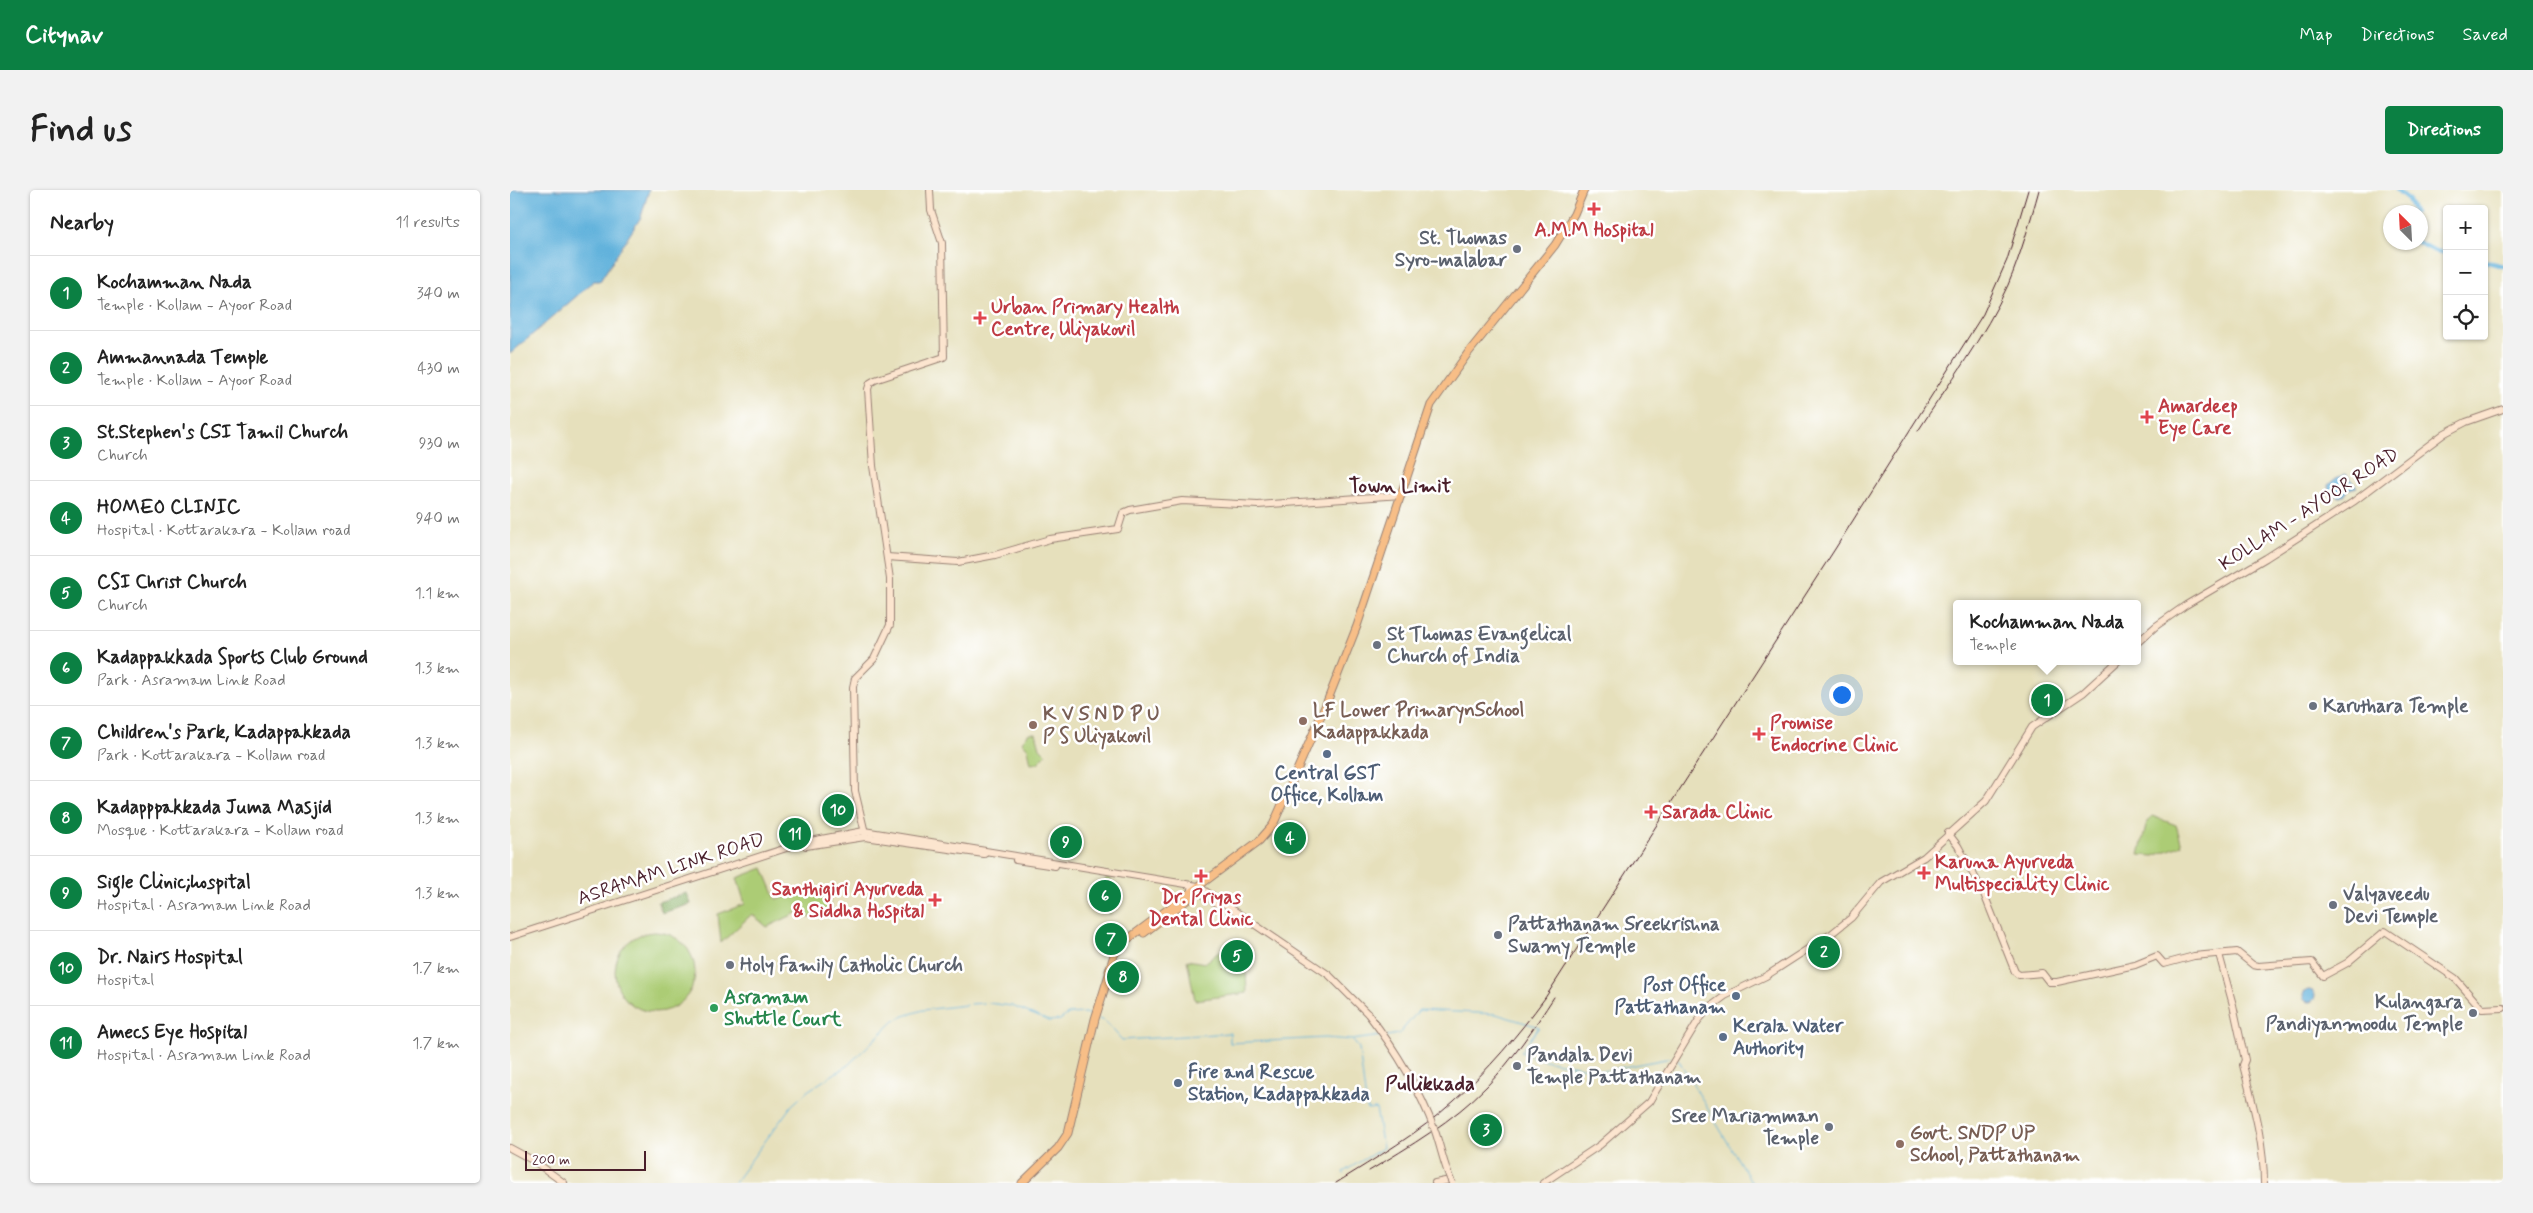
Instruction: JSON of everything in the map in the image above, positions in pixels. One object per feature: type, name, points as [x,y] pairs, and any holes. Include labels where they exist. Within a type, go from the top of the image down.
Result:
[{"type":"main road","points":[[865,834],[855,791],[852,693],[856,678],[874,659],[890,631],[888,556],[874,475],[868,390],[870,383],[875,380],[944,358],[942,243],[931,210],[930,190]]},
{"type":"main road","points":[[1022,1183],[1058,1148],[1068,1133],[1095,1019],[1110,971],[1110,962],[1122,945],[1259,841],[1273,825],[1286,800],[1358,626],[1402,495],[1413,453],[1435,398],[1555,245],[1574,214],[1584,190]]},
{"type":"main road","name":"KOLLAM - AYOOR ROAD","points":[[2141,639],[2156,626],[2186,605],[2266,558],[2353,502],[2445,433],[2466,422],[2503,410]]},
{"type":"main road","points":[[888,556],[958,562],[981,558],[1050,539],[1118,529],[1123,514],[1130,510],[1182,501],[1258,504],[1402,495]]},
{"type":"main road","points":[[1543,1183],[1600,1145],[1649,1102],[1698,1021],[1710,1006],[1725,996],[1766,976],[1831,934],[1850,918],[1881,882],[1924,857],[1948,833],[1986,801],[2032,727],[2083,692],[2113,665]]},
{"type":"main road","points":[[1948,833],[1958,846],[1984,894],[2015,972],[2019,975],[2042,974],[2049,982],[2053,982],[2135,965],[2157,956],[2164,964],[2169,964],[2194,956],[2237,952],[2253,965],[2258,966],[2312,962],[2323,976],[2347,963],[2385,931],[2455,978],[2482,1009],[2503,1008]]},
{"type":"main road","name":"ASRAMAM LINK ROAD","points":[[510,937],[805,842],[865,834],[1198,888]]},
{"type":"main road","name":"ASRAMAM LINK ROAD","points":[[510,942],[806,846],[865,834]]},
{"type":"main road","points":[[1198,888],[1302,955],[1336,983],[1368,1014],[1391,1044],[1418,1092],[1435,1131],[1451,1182],[1435,1183]]},
{"type":"main road","points":[[2219,954],[2233,1005],[2245,1060],[2243,1065],[2258,1123],[2264,1161],[2264,1183]]},
{"type":"main road","points":[[510,1148],[534,1161],[564,1183]]},
{"type":"green space","points":[[1029,733],[1036,733],[1040,748],[1046,754],[1038,763],[1031,764],[1028,749],[1022,742]]},
{"type":"green space","points":[[2152,816],[2176,825],[2182,845],[2154,856],[2139,855],[2146,825]]},
{"type":"green space","points":[[763,868],[776,899],[827,889],[832,912],[808,918],[801,911],[767,927],[752,914],[721,943],[718,914],[745,904],[737,878]]},
{"type":"green space","points":[[1107,877],[1110,878],[1110,898],[1120,904],[1110,914],[1105,911],[1105,903],[1099,892],[1101,890],[1098,883],[1105,881]]},
{"type":"green space","points":[[687,893],[691,904],[662,913],[658,902]]},
{"type":"green space","points":[[655,932],[670,935],[683,944],[692,957],[695,972],[692,987],[683,1000],[670,1009],[655,1012],[640,1009],[627,1000],[618,987],[615,972],[618,957],[627,944],[640,935]]},
{"type":"green space","points":[[1229,944],[1236,951],[1232,955],[1246,971],[1247,993],[1195,1000],[1187,960],[1205,963]]},
{"type":"water","points":[[510,190],[649,190],[641,217],[600,281],[594,281],[510,354]]},
{"type":"water","points":[[2346,474],[2357,487],[2349,489],[2345,495],[2340,497],[2329,493],[2328,485],[2336,478]]},
{"type":"water","points":[[2309,990],[2315,996],[2309,1002],[2303,996]]},
{"type":"waterway","points":[[2397,190],[2408,199],[2411,205]]},
{"type":"waterway","points":[[2428,247],[2443,252]]},
{"type":"waterway","points":[[2488,262],[2503,266]]},
{"type":"waterway","points":[[970,1004],[984,1003]]},
{"type":"waterway","points":[[988,1003],[1012,1006],[1049,1021],[1060,1020],[1068,1014],[1085,1013],[1093,1016]]},
{"type":"waterway","points":[[734,1183],[792,1105],[809,1090],[848,1065],[894,1021],[923,1010],[966,1005]]},
{"type":"waterway","points":[[1387,1036],[1399,1034],[1419,1010],[1496,1014],[1539,1027],[1521,1052],[1539,1059],[1603,1071],[1671,1058]]},
{"type":"waterway","points":[[1099,1019],[1106,1022],[1122,1040],[1230,1033],[1230,1043],[1325,1038],[1352,1040],[1381,1036]]},
{"type":"waterway","points":[[1344,1174],[1343,1172],[1383,1148],[1376,1109],[1367,1110],[1359,1048],[1353,1041]]},
{"type":"waterway","points":[[1678,1059],[1752,1183]]},
{"type":"railway","points":[[1336,1183],[1382,1155],[1441,1113],[1502,1052],[1545,998],[1835,549],[1983,314],[2007,260],[2028,190]]},
{"type":"railway","points":[[1918,431],[1999,304],[2017,262],[2039,190]]},
{"type":"railway","points":[[1369,1171],[1431,1132],[1474,1099],[1497,1076],[1531,1032],[1554,997]]},
{"type":"place","name":"A.M.M Hospital","points":[[1594,209]]},
{"type":"place","name":"St. Thomas Syro-malabar","points":[[1517,249]]},
{"type":"place","name":"Urban Primary Health Centre, Uliyakovil","points":[[980,318]]},
{"type":"place","name":"Amardeep Eye Care","points":[[2147,417]]},
{"type":"place","name":"St Thomas Evangelical Church of India","points":[[1377,645]]},
{"type":"place","name":"Kochamman Nada","points":[[2047,700]]},
{"type":"place","name":"Karuthara Temple","points":[[2313,706]]},
{"type":"place","name":"LF Lower PrimarynSchool Kadappakkada","points":[[1303,721]]},
{"type":"place","name":"K V S N D P U P S Uliyakovil","points":[[1033,725]]},
{"type":"place","name":"Promise Endocrine Clinic","points":[[1759,734]]},
{"type":"place","name":"Central GST Office, Kollam","points":[[1327,754]]},
{"type":"place","name":"Dr. Nairs Hospital","points":[[838,810]]},
{"type":"place","name":"Sarada Clinic","points":[[1651,812]]},
{"type":"place","name":"Amecs Eye Hospital","points":[[795,834]]},
{"type":"place","name":"HOMEO CLINIC","points":[[1290,838]]},
{"type":"place","name":"Sigle Clinic;hospital","points":[[1066,842]]},
{"type":"place","name":"Karuna Ayurveda Multispeciality Clinic","points":[[1924,873]]},
{"type":"place","name":"Dr. Priyas Dental Clinic","points":[[1201,876]]},
{"type":"place","name":"Kadappakkada Sports Club Ground","points":[[1105,896]]},
{"type":"place","name":"Santhigiri Ayurveda & Siddha Hospital","points":[[935,900]]},
{"type":"place","name":"Valyaveedu Devi Temple","points":[[2333,905]]},
{"type":"place","name":"Pattathanam Sreekrishna Swamy Temple","points":[[1498,935]]},
{"type":"place","name":"Children's Park, Kadappakkada","points":[[1111,939]]},
{"type":"place","name":"Ammannada Temple","points":[[1824,952]]},
{"type":"place","name":"CSI Christ Church","points":[[1237,956]]},
{"type":"place","name":"Holy Family Catholic Church","points":[[730,965]]},
{"type":"place","name":"Kadapppakkada Juma Masjid","points":[[1123,977]]},
{"type":"place","name":"Post Office Pattathanam","points":[[1736,996]]},
{"type":"place","name":"Asramam Shuttle Court","points":[[714,1008]]},
{"type":"place","name":"Kulangara Pandiyanmoodu Temple","points":[[2473,1013]]},
{"type":"place","name":"Kerala Water Authority","points":[[1723,1037]]},
{"type":"place","name":"Pandala Devi Temple Pattathanam","points":[[1517,1066]]},
{"type":"place","name":"Fire and Rescue Station, Kadappakkada","points":[[1178,1083]]},
{"type":"place","name":"Sree Mariamman Temple","points":[[1829,1127]]},
{"type":"place","name":"St.Stephen's CSI Tamil Church","points":[[1486,1130]]},
{"type":"place","name":"Govt. SNDP UP School, Pattathanam","points":[[1900,1144]]},
{"type":"district","name":"Town Limit","points":[[1400,486]]},
{"type":"district","name":"Pullikkada","points":[[1430,1084]]}]
